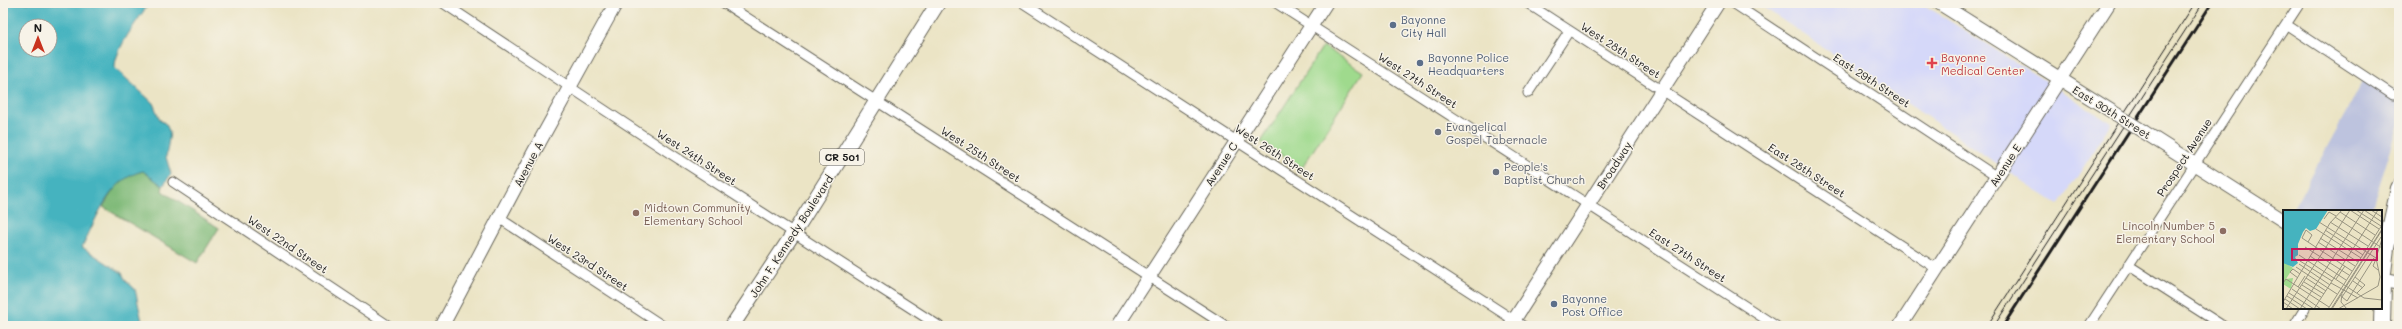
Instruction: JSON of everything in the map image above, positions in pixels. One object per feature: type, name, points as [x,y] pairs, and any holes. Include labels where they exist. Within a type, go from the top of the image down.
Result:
[{"type":"highway","points":[[2382,276],[2391,218],[2399,188]]},
{"type":"highway","points":[[2382,234],[2391,218]]},
{"type":"highway","points":[[2374,326],[2377,309]]},
{"type":"highway","points":[[2382,309],[2382,326]]},
{"type":"main road","name":"John F. Kennedy Boulevard","points":[[732,326],[793,234],[938,3]]},
{"type":"street","name":"West 24th Street","points":[[443,3],[793,234],[939,326]]},
{"type":"street","name":"Avenue A","points":[[442,326],[616,3]]},
{"type":"street","name":"West 25th Street","points":[[724,3],[1226,326]]},
{"type":"street","name":"West 26th Street","points":[[1023,3],[1516,324]]},
{"type":"street","name":"West 27th Street","points":[[1276,3],[1588,204]]},
{"type":"street","name":"Avenue C","points":[[1116,326],[1326,3]]},
{"type":"street","name":"West 28th Street","points":[[1527,3],[1663,91]]},
{"type":"street","name":"Broadway","points":[[1516,324],[1588,204],[1663,91],[1718,3]]},
{"type":"street","name":"East 29th Street","points":[[1733,3],[1997,177]]},
{"type":"street","name":"East 30th Street","points":[[1939,3],[2283,220]]},
{"type":"street","name":"Avenue E","points":[[1900,326],[2109,3]]},
{"type":"street","name":"Prospect Avenue","points":[[2089,326],[2194,163],[2287,25],[2300,3]]},
{"type":"street","points":[[2287,25],[2393,95]]},
{"type":"street","points":[[1528,93],[1569,31]]},
{"type":"street","name":"East 28th Street","points":[[1663,91],[1937,269]]},
{"type":"street","name":"West 22nd Street","points":[[173,182],[389,326]]},
{"type":"street","name":"East 27th Street","points":[[1588,204],[1776,326]]},
{"type":"street","name":"West 23rd Street","points":[[499,218],[663,326]]},
{"type":"street","points":[[2128,265],[2223,326]]},
{"type":"street","points":[[2382,282],[2399,284]]},
{"type":"street","points":[[2294,326],[2304,309]]},
{"type":"shaded area","name":"Bayonne Medical Center","points":[[1757,3],[1921,3],[2112,123],[2059,205]]},
{"type":"shaded area","points":[[2367,74],[2399,91],[2399,124],[2371,210],[2293,210]]},
{"type":"green space","points":[[1323,46],[1363,72],[1302,168],[1261,142]]},
{"type":"green space","points":[[143,171],[163,186],[162,191],[219,228],[197,263],[103,207],[119,184],[129,176]]},
{"type":"water","points":[[3,3],[149,3],[118,52],[115,68],[153,103],[160,120],[166,124],[170,133],[166,157],[171,174],[163,186],[143,171],[131,175],[121,182],[105,201],[82,247],[122,273],[126,281],[135,289],[143,326],[3,326]]},
{"type":"tram line","points":[[1987,326],[2195,3]]},
{"type":"tram line","points":[[1994,326],[2203,3]]},
{"type":"railway","points":[[2003,326],[2212,3]]},
{"type":"place","name":"Bayonne City Hall","points":[[1393,25]]},
{"type":"place","name":"Bayonne Police Headquarters","points":[[1420,63]]},
{"type":"place","name":"Bayonne Medical Center","points":[[1932,63]]},
{"type":"place","name":"Evangelical Gospel Tabernacle","points":[[1438,132]]},
{"type":"place","name":"People's Baptist Church","points":[[1496,172]]},
{"type":"place","name":"Midtown Community Elementary School","points":[[636,213]]},
{"type":"place","name":"Lincoln Number 5 Elementary School","points":[[2223,231]]},
{"type":"place","name":"Bayonne Post Office","points":[[1554,304]]}]
